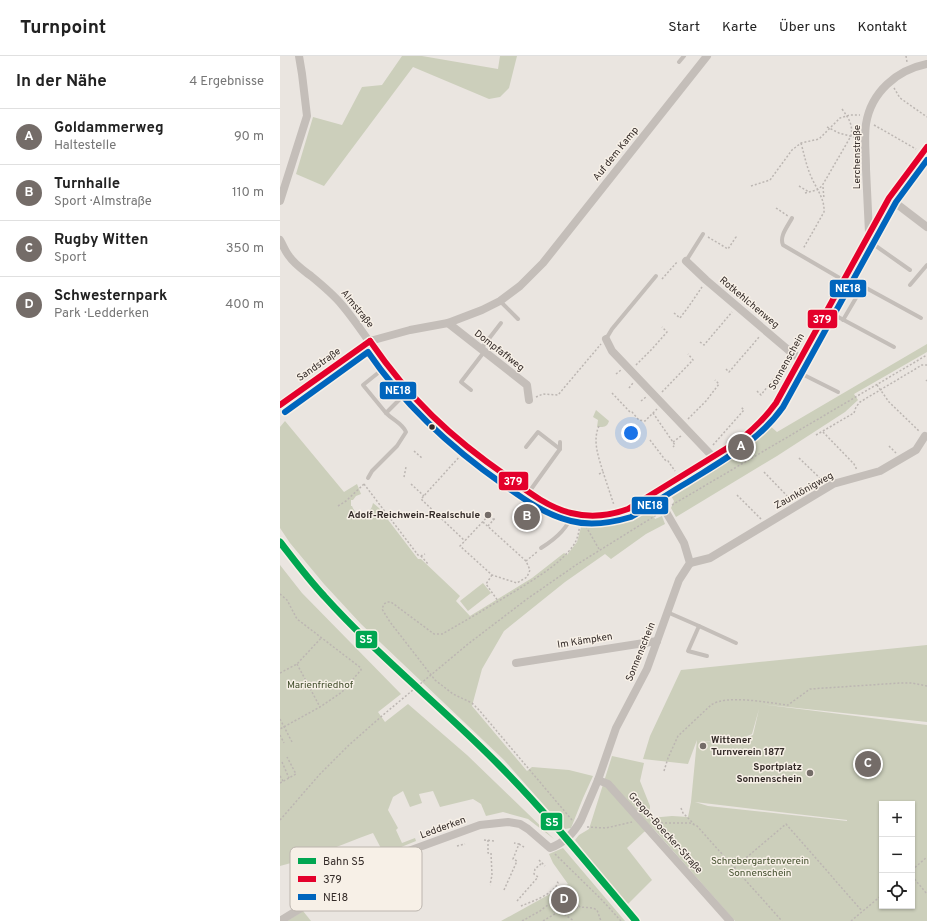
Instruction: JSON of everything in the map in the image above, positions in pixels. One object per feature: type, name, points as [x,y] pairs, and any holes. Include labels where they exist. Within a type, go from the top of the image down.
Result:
[{"type":"street","points":[[280,200],[307,116],[299,56]]},
{"type":"street","name":"Auf dem Kamp","points":[[370,341],[410,330],[448,323],[482,310],[500,301],[520,286],[543,263],[708,56]]},
{"type":"street","name":"Lerchenstraße","points":[[867,237],[865,140],[867,120],[873,101],[883,87],[900,73],[920,65],[927,64]]},
{"type":"street","name":"Sonnenschein","points":[[655,493],[737,442],[761,423],[776,403],[794,370],[797,356],[826,311],[889,198],[926,149]]},
{"type":"street","points":[[889,198],[927,227]]},
{"type":"street","name":"Almstraße","points":[[280,240],[289,256],[341,304],[370,341],[380,358],[407,392],[426,412],[460,444],[528,492],[546,503],[572,514],[601,516],[628,509],[655,493]]},
{"type":"street","name":"Rotkehlchenweg","points":[[686,260],[736,306],[797,356]]},
{"type":"street","name":"Dompfaffweg","points":[[448,323],[527,385],[529,400]]},
{"type":"street","points":[[606,339],[612,351],[713,457]]},
{"type":"street","name":"Sandstraße","points":[[280,405],[370,341]]},
{"type":"street","name":"Zaunkönigweg","points":[[690,563],[710,558],[833,484],[880,471],[916,450],[926,435]]},
{"type":"street","points":[[655,493],[684,544],[690,563]]},
{"type":"street","name":"Sonnenschein","points":[[550,848],[560,844],[578,826],[598,780],[616,728],[647,669],[679,580],[690,563]]},
{"type":"street","name":"Im Kämpken","points":[[516,663],[657,641]]},
{"type":"street","name":"Gregor-Boecker-Straße","points":[[598,780],[608,784],[730,921]]},
{"type":"street","name":"Ledderken","points":[[420,847],[480,825],[508,822],[520,824],[528,828],[550,848]]},
{"type":"street","name":"Ledderken","points":[[280,921],[296,911]]},
{"type":"lane","points":[[679,62],[684,56]]},
{"type":"lane","points":[[792,218],[784,233],[782,242],[783,245],[921,318]]},
{"type":"lane","points":[[686,260],[703,234]]},
{"type":"lane","points":[[867,237],[910,270]]},
{"type":"lane","points":[[910,285],[927,264]]},
{"type":"lane","points":[[606,339],[612,329],[656,276]]},
{"type":"lane","points":[[843,320],[863,286]]},
{"type":"lane","points":[[500,301],[518,320]]},
{"type":"lane","points":[[826,311],[894,347]]},
{"type":"lane","points":[[471,390],[462,382],[501,323]]},
{"type":"lane","points":[[368,478],[372,471],[396,446],[406,432],[403,425],[393,420],[363,386],[383,369]]},
{"type":"lane","points":[[794,370],[838,392]]},
{"type":"lane","points":[[386,413],[407,392]]},
{"type":"lane","points":[[526,447],[538,432],[560,449]]},
{"type":"lane","points":[[528,492],[560,449],[560,442]]},
{"type":"lane","points":[[542,548],[550,542],[567,524],[572,514]]},
{"type":"lane","points":[[668,612],[736,643]]},
{"type":"lane","points":[[699,626],[688,651],[707,656]]},
{"type":"path","points":[[890,80],[900,98],[927,117]]},
{"type":"path","points":[[805,193],[817,190],[822,186],[851,136],[852,128],[850,120],[842,109]]},
{"type":"path","points":[[751,186],[770,180],[792,150],[801,144],[819,139],[828,128],[840,118],[847,115],[857,115],[926,149]]},
{"type":"path","points":[[828,128],[839,133],[865,140]]},
{"type":"path","points":[[801,144],[809,172],[817,190],[824,200]]},
{"type":"path","points":[[799,186],[809,192]]},
{"type":"path","points":[[800,255],[824,212],[822,186]]},
{"type":"path","points":[[776,208],[792,218]]},
{"type":"path","points":[[703,234],[728,249],[736,237],[735,236]]},
{"type":"path","points":[[661,280],[677,262],[686,260]]},
{"type":"path","points":[[674,313],[680,318],[706,280]]},
{"type":"path","points":[[700,342],[704,345],[736,306]]},
{"type":"path","points":[[631,371],[667,332],[662,327]]},
{"type":"path","points":[[726,369],[729,372],[765,330]]},
{"type":"path","points":[[529,400],[543,394],[558,394],[606,339]]},
{"type":"path","points":[[656,398],[693,360],[688,354]]},
{"type":"path","points":[[280,820],[320,774],[383,715],[521,603],[599,550],[927,355]]},
{"type":"path","points":[[757,391],[762,395],[797,356]]},
{"type":"path","points":[[816,436],[854,413],[860,402],[922,366],[927,365]]},
{"type":"path","points":[[682,424],[706,401],[720,384],[715,380]]},
{"type":"path","points":[[877,385],[889,402],[926,435]]},
{"type":"path","points":[[612,393],[639,420],[645,421],[662,404]]},
{"type":"path","points":[[707,451],[744,410],[741,407]]},
{"type":"path","points":[[653,413],[668,433],[675,445],[673,447]]},
{"type":"path","points":[[599,426],[596,441],[597,450],[617,513]]},
{"type":"path","points":[[673,442],[688,431]]},
{"type":"path","points":[[823,432],[854,464],[862,476]]},
{"type":"path","points":[[664,435],[668,433]]},
{"type":"path","points":[[650,440],[680,478]]},
{"type":"path","points":[[414,451],[422,458]]},
{"type":"path","points":[[461,455],[421,499],[465,541]]},
{"type":"path","points":[[799,458],[828,487]]},
{"type":"path","points":[[404,477],[406,467]]},
{"type":"path","points":[[599,474],[603,472]]},
{"type":"path","points":[[764,472],[796,506]]},
{"type":"path","points":[[338,506],[346,501],[364,484],[418,555],[421,556],[428,564]]},
{"type":"path","points":[[412,484],[424,496]]},
{"type":"path","points":[[604,487],[608,486]]},
{"type":"path","points":[[737,495],[766,524]]},
{"type":"path","points":[[483,522],[526,561],[530,570],[527,577],[518,583],[492,575],[460,546],[489,515],[494,520]]},
{"type":"path","points":[[582,515],[584,525],[599,550]]},
{"type":"path","points":[[582,515],[576,540],[565,554],[533,580],[442,634],[434,634],[391,602],[384,604],[382,609],[390,622],[435,680],[453,694],[472,703],[479,710],[578,826],[606,828],[640,821]]},
{"type":"path","points":[[488,526],[496,517]]},
{"type":"path","points":[[526,561],[542,548]]},
{"type":"path","points":[[421,556],[425,554]]},
{"type":"path","points":[[492,575],[486,584],[498,601]]},
{"type":"path","points":[[280,594],[287,600],[297,619],[361,668],[361,670],[342,692],[280,729]]},
{"type":"path","points":[[280,673],[297,664],[322,637]]},
{"type":"path","points":[[297,664],[320,706]]},
{"type":"path","points":[[664,771],[668,758],[680,734],[711,705],[723,700],[734,699],[788,706],[810,689],[900,683],[912,683],[927,686]]},
{"type":"path","points":[[280,719],[292,742]]},
{"type":"path","points":[[280,735],[284,743]]},
{"type":"path","points":[[280,783],[296,774],[287,757]]},
{"type":"path","points":[[282,762],[290,778]]},
{"type":"path","points":[[280,776],[283,781]]},
{"type":"path","points":[[681,808],[683,813],[697,826],[782,921]]},
{"type":"path","points":[[646,828],[651,823],[690,823],[697,826]]},
{"type":"path","points":[[734,868],[786,824],[862,911]]},
{"type":"path","points":[[484,840],[495,841]]},
{"type":"path","points":[[488,840],[488,853],[491,853],[492,875],[490,884]]},
{"type":"path","points":[[514,843],[524,847]]},
{"type":"path","points":[[458,846],[465,844]]},
{"type":"path","points":[[504,890],[517,861],[513,859],[519,844]]},
{"type":"path","points":[[550,848],[621,921]]},
{"type":"path","points":[[915,867],[927,857]]},
{"type":"path","points":[[539,860],[545,866]]},
{"type":"path","points":[[517,901],[538,877],[534,874],[535,869],[542,863]]},
{"type":"path","points":[[915,880],[927,894]]},
{"type":"path","points":[[521,906],[552,890],[558,883],[557,881]]},
{"type":"path","points":[[522,921],[540,911],[557,898],[566,895],[580,907]]},
{"type":"path","points":[[851,921],[879,897]]},
{"type":"path","points":[[543,921],[560,912],[580,907],[593,908],[597,910],[601,921]]},
{"type":"path","points":[[560,912],[574,921]]},
{"type":"green space","points":[[402,56],[422,56],[498,69],[500,56],[517,56],[509,88],[500,97],[489,99],[413,67],[324,186],[296,174],[313,117],[342,125],[362,87],[382,85]]},
{"type":"green space","points":[[927,344],[927,352],[854,394],[858,400],[845,412],[777,456],[676,517],[671,508],[674,501],[670,494],[674,490],[748,443],[769,425],[777,432]]},
{"type":"green space","points":[[596,410],[609,421],[606,426],[597,427],[598,420],[593,417]]},
{"type":"green space","points":[[285,421],[344,492],[357,484],[361,494],[351,500],[351,506],[354,510],[363,515],[369,511],[373,503],[379,508],[418,559],[421,559],[460,596],[456,601],[470,616],[532,578],[564,553],[567,555],[577,542],[581,527],[586,523],[614,521],[648,507],[653,511],[652,512],[655,519],[662,516],[665,524],[646,534],[611,559],[605,554],[565,582],[504,631],[482,669],[472,706],[527,771],[532,767],[569,770],[593,776],[571,828],[565,829],[504,760],[361,624],[324,584],[290,543],[280,528],[280,427]]},
{"type":"green space","name":"Marienfriedhof","points":[[280,565],[302,593],[401,694],[378,712],[385,722],[408,704],[467,755],[554,839],[528,819],[503,812],[486,816],[481,804],[473,799],[440,807],[433,791],[419,794],[422,803],[410,807],[403,791],[393,797],[388,810],[398,828],[396,830],[402,843],[415,838],[416,841],[401,847],[380,847],[373,833],[336,847],[290,847],[290,864],[280,866]]},
{"type":"green space","points":[[483,583],[491,593],[468,611],[460,601]]},
{"type":"green space","name":"Schrebergartenverein Sonnenschein","points":[[927,645],[927,722],[760,704],[927,725],[927,921],[735,921],[652,827],[644,832],[627,848],[652,880],[626,906],[575,840],[579,835],[589,829],[612,756],[644,763],[640,781],[650,806],[650,818],[672,816],[688,817],[691,802],[697,740],[688,764],[643,759],[650,736],[681,670]],"holes":[[[759,709],[753,735],[728,745],[697,740],[728,744],[752,734]],[[695,802],[847,820],[708,806]]]},
{"type":"green space","points":[[563,848],[625,921],[501,921],[568,884],[553,863],[549,854]]},
{"type":"green space","points":[[303,911],[311,921],[287,921]]},
{"type":"rail line","name":"S5","points":[[280,542],[312,583],[366,640],[477,743],[534,802],[636,921]]},
{"type":"transit line","name":"379","points":[[370,341],[400,381],[432,416],[449,432],[522,488],[554,507],[571,513],[593,516],[607,515],[628,509],[737,442],[753,429],[767,414],[776,403],[889,198],[927,147]]},
{"type":"transit line","name":"NE18","points":[[285,412],[368,352],[397,390],[430,425],[484,471],[512,491],[544,511],[578,523],[601,523],[631,517],[740,449],[763,430],[783,407],[896,202],[927,160]]},
{"type":"transit line","name":"379","points":[[280,405],[370,341]]},
{"type":"place","name":"Goldammerweg","points":[[741,447]]},
{"type":"place","name":"Adolf-Reichwein-Realschule","points":[[488,515]]},
{"type":"place","name":"Turnhalle","points":[[527,517]]},
{"type":"place","name":"Wittener Turnverein 1877","points":[[703,746]]},
{"type":"place","name":"Rugby Witten","points":[[868,764]]},
{"type":"place","name":"Sportplatz Sonnenschein","points":[[810,773]]},
{"type":"place","name":"Schwesternpark","points":[[564,900]]}]
